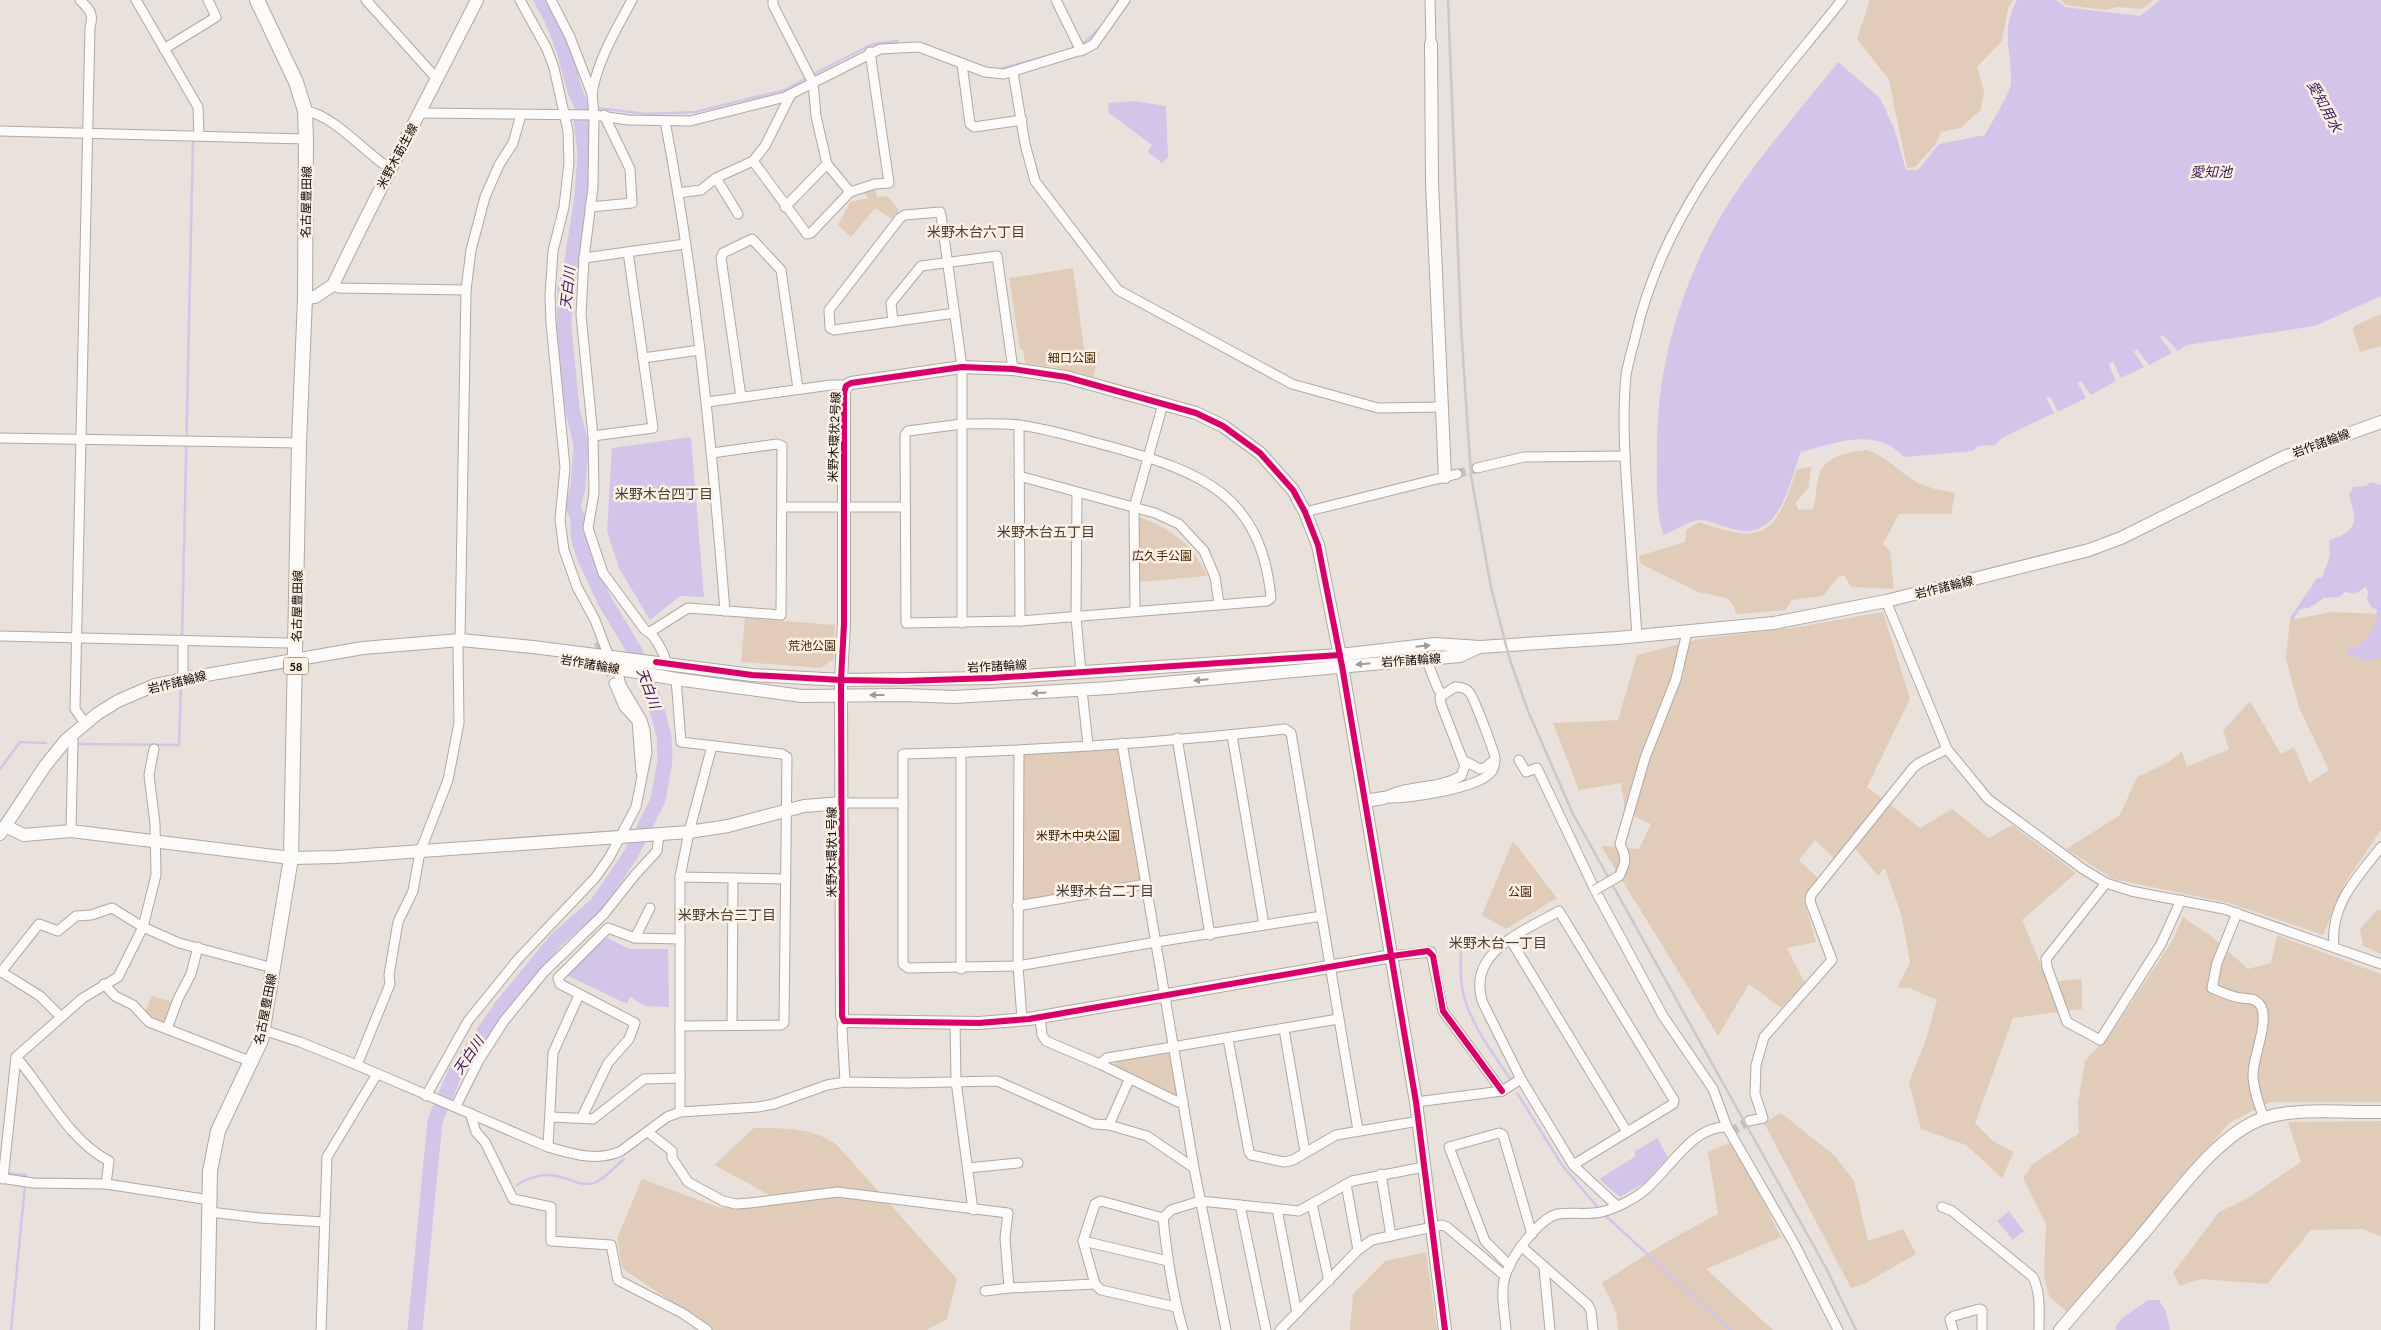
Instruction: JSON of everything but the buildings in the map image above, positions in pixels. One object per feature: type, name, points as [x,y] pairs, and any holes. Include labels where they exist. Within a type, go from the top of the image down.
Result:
[{"type":"main road","name":"名古屋豊田線","points":[[208,1330],[210,1171],[218,1132],[252,1062],[263,1030],[291,858],[299,443],[305,298],[305,111],[296,82],[256,0]]},
{"type":"street","points":[[80,0],[92,14],[80,440],[75,709],[85,723]]},
{"type":"street","points":[[136,0],[198,107],[199,135]]},
{"type":"street","points":[[164,49],[214,19],[216,15],[208,0]]},
{"type":"street","points":[[366,0],[437,79]]},
{"type":"street","name":"米野木莇生線","points":[[333,285],[389,168],[420,113],[477,0]]},
{"type":"street","points":[[520,0],[547,49],[566,116],[569,140],[569,163],[564,207],[553,251],[551,323],[565,467],[560,520],[564,550],[577,587],[580,603],[598,642]]},
{"type":"street","points":[[551,0],[570,37],[592,94],[594,115],[590,207],[584,258],[581,315],[593,436],[594,493],[588,519],[598,562],[610,584],[645,630],[650,632],[664,653],[681,742],[785,755],[785,1020],[781,1025],[680,1026]]},
{"type":"street","points":[[592,94],[598,68],[632,0]]},
{"type":"street","points":[[773,0],[773,5],[813,83],[816,116],[827,164],[850,192]]},
{"type":"street","points":[[1056,0],[1081,51]]},
{"type":"street","points":[[420,113],[604,115],[628,120],[690,121],[785,98],[870,52],[898,46],[919,47],[985,72],[1004,74],[1081,51],[1094,44],[1125,0]]},
{"type":"street","points":[[1305,512],[1451,476],[1442,407],[1432,183],[1430,0]]},
{"type":"street","points":[[1637,636],[1625,456],[1626,374],[1639,318],[1654,272],[1668,240],[1703,178],[1747,118],[1842,0]]},
{"type":"street","points":[[753,161],[785,207],[807,234],[811,233],[850,192],[875,184],[889,183],[870,52]]},
{"type":"street","points":[[962,64],[970,124],[974,127],[1022,120]]},
{"type":"street","points":[[1013,72],[1025,144],[1035,180],[1118,290],[1292,384],[1378,408],[1442,407]]},
{"type":"street","points":[[678,193],[701,190],[716,178],[753,161],[765,146],[791,94]]},
{"type":"street","points":[[305,111],[313,112],[341,130],[389,168]]},
{"type":"street","points":[[357,1064],[390,984],[389,975],[398,922],[413,891],[420,852],[448,780],[458,723],[466,290],[471,250],[485,198],[499,164],[513,144],[520,115]]},
{"type":"street","points":[[590,207],[632,203],[630,169],[604,115]]},
{"type":"street","points":[[664,121],[678,193],[707,402],[726,611]]},
{"type":"street","points":[[0,131],[306,139]]},
{"type":"street","points":[[785,207],[827,164]]},
{"type":"street","points":[[716,178],[738,214]]},
{"type":"street","points":[[954,313],[834,330],[830,328],[828,312],[900,218],[905,215],[940,212],[962,367],[962,622]]},
{"type":"street","points":[[741,397],[721,258],[722,253],[749,240],[755,241],[781,270],[798,389]]},
{"type":"street","points":[[584,258],[685,244]]},
{"type":"street","points":[[593,436],[653,428],[628,252]]},
{"type":"street","points":[[893,322],[891,304],[919,268],[924,265],[994,256],[999,258],[1013,369]]},
{"type":"street","points":[[305,298],[315,297],[333,285],[338,288],[466,290]]},
{"type":"street","points":[[643,358],[700,350]]},
{"type":"street","name":"米野木環状2号線","points":[[841,680],[844,624],[844,393],[848,385],[916,372],[962,367],[1013,369],[1066,377],[1201,416],[1231,430],[1250,443],[1279,472],[1305,512],[1321,555],[1366,801],[1416,1102],[1445,1330]]},
{"type":"street","points":[[707,402],[798,389],[848,385]]},
{"type":"street","points":[[1134,612],[1134,508],[1163,404]]},
{"type":"street","name":"岩作諸輪線","points":[[2,828],[53,755],[66,740],[103,709],[155,686],[296,658],[363,648],[460,643],[609,657],[802,696],[954,697],[1082,690],[1341,661],[1435,644],[1480,648],[1687,632],[1774,623],[1886,601],[2089,550],[2121,538],[2284,457],[2381,422]]},
{"type":"street","points":[[962,424],[1019,425],[1054,432],[1148,457],[1186,470],[1211,484],[1230,500],[1256,537],[1268,574],[1271,598],[1267,601],[1076,617],[1020,621],[909,624],[905,620],[906,432],[962,424]]},
{"type":"street","points":[[1019,425],[1020,621]]},
{"type":"street","points":[[0,438],[299,443]]},
{"type":"street","points":[[650,632],[684,608],[781,615],[782,446],[777,444],[712,453]]},
{"type":"street","points":[[1477,468],[1524,457],[1625,456]]},
{"type":"street","points":[[1019,476],[1134,508],[1167,518],[1179,524],[1198,542],[1211,564],[1219,604]]},
{"type":"street","points":[[1077,493],[1076,617],[1080,673]]},
{"type":"street","points":[[783,507],[905,507]]},
{"type":"street","points":[[577,587],[595,620],[609,657]]},
{"type":"street","points":[[1886,601],[1947,749],[1988,799],[2083,869],[2106,883],[2224,909],[2381,964]]},
{"type":"street","points":[[1596,890],[1619,876],[1625,865],[1626,857],[1620,844],[1645,758],[1676,679],[1687,632]]},
{"type":"street","points":[[0,636],[288,643]]},
{"type":"street","points":[[183,640],[183,679]]},
{"type":"street","name":"岩作諸輪線","points":[[460,643],[619,669],[841,680],[992,678],[1341,661],[1426,659],[1460,656],[1480,648]]},
{"type":"street","points":[[1366,801],[1383,798],[1402,790],[1454,780],[1463,771],[1465,766],[1441,704],[1442,694],[1438,690],[1426,659]]},
{"type":"street","points":[[426,1096],[455,1043],[480,1006],[539,935],[595,878],[609,858],[636,807],[647,752],[645,730],[642,720],[621,684],[619,669]]},
{"type":"street","name":"米野木環状1号線","points":[[841,680],[842,1016],[845,1021]]},
{"type":"street","points":[[614,683],[624,707],[637,721],[641,780]]},
{"type":"street","points":[[1383,798],[1396,799],[1454,790],[1484,777],[1492,770],[1495,758],[1471,693],[1461,687],[1442,694]]},
{"type":"street","points":[[1082,690],[1088,745]]},
{"type":"street","points":[[1322,916],[1018,966],[961,969],[908,968],[903,964],[904,803],[902,754],[1019,751],[1232,735],[1285,729],[1291,733],[1322,916],[1329,967],[1358,1130]]},
{"type":"street","points":[[1232,735],[1264,926]]},
{"type":"street","points":[[1177,738],[1210,935]]},
{"type":"street","points":[[71,831],[74,741]]},
{"type":"street","points":[[1122,743],[1194,1168],[1226,1330]]},
{"type":"street","points":[[680,1112],[680,878],[689,832],[712,746]]},
{"type":"street","points":[[154,749],[149,775],[156,841],[156,875],[144,927],[122,973],[112,982],[104,984],[82,998],[16,1057],[2,1179],[21,1182],[106,1184],[260,1218],[324,1222]]},
{"type":"street","points":[[1749,1121],[1763,1118],[1755,1094],[1756,1065],[1764,1037],[1832,960],[1810,901],[1811,895],[1913,768],[1947,749]]},
{"type":"street","points":[[1019,751],[1018,966],[1022,1019]]},
{"type":"street","points":[[961,753],[961,969]]},
{"type":"street","points":[[1463,760],[1480,769],[1486,767],[1495,758]]},
{"type":"street","points":[[1519,760],[1526,772],[1537,768],[1596,890],[1664,1016],[1713,1090],[1727,1127],[1795,1245],[1838,1330]]},
{"type":"street","points":[[2,828],[24,835],[71,831],[291,858],[420,852],[657,835],[689,832],[742,823],[786,809],[826,803],[904,803]]},
{"type":"street","points":[[456,1106],[479,1060],[504,1021],[544,972],[604,914],[634,875],[657,852],[657,835]]},
{"type":"street","points":[[2334,946],[2332,927],[2347,891],[2381,847]]},
{"type":"street","points":[[680,878],[786,879]]},
{"type":"street","points":[[732,1025],[733,879]]},
{"type":"street","points":[[2106,883],[2046,959],[2047,967],[2067,1022],[2100,1040],[2162,944],[2181,900]]},
{"type":"street","points":[[1018,906],[1146,884]]},
{"type":"street","points":[[61,1017],[40,996],[0,971],[38,924],[58,931],[76,916],[91,915],[112,908],[144,927],[180,943],[198,946],[273,968]]},
{"type":"street","points":[[635,938],[650,908]]},
{"type":"street","points":[[1573,1165],[1673,1104],[1674,1100],[1559,911],[1510,939],[1494,951],[1486,961],[1480,976],[1480,991],[1483,1003],[1521,1079],[1573,1165],[1617,1206]]},
{"type":"street","points":[[2237,914],[2219,955],[2212,988],[2241,998],[2256,1000],[2261,1005],[2264,1026],[2255,1058],[2253,1074],[2256,1093],[2264,1118]]},
{"type":"street","points":[[582,1117],[608,1063],[629,1039],[635,1024],[560,984],[558,978],[606,928],[611,928],[635,938],[680,939]]},
{"type":"street","points":[[1510,939],[1627,1132]]},
{"type":"street","points":[[167,1029],[178,999],[191,974],[198,946]]},
{"type":"street","points":[[845,1082],[842,1028],[845,1021],[955,1023],[1040,1017],[1392,956],[1431,952],[1443,1012],[1502,1091]]},
{"type":"street","points":[[104,984],[116,996],[133,1005],[149,1022],[252,1062]]},
{"type":"street","points":[[548,1147],[554,1048],[579,995]]},
{"type":"street","points":[[1040,1017],[1044,1039],[1178,1102],[1183,1101]]},
{"type":"street","points":[[1100,1064],[1107,1058],[1338,1019]]},
{"type":"street","points":[[955,1023],[956,1082],[974,1210]]},
{"type":"street","points":[[1284,1029],[1305,1152]]},
{"type":"street","points":[[263,1030],[357,1064],[426,1096],[456,1106],[548,1147],[583,1156],[613,1154],[648,1132],[667,1116],[680,1112],[758,1107],[774,1104],[828,1085],[845,1082],[1001,1082],[1094,1124],[1109,1125],[1147,1136],[1194,1168]]},
{"type":"street","points":[[1228,1039],[1248,1152],[1255,1157],[1284,1162],[1292,1160],[1336,1135],[1419,1121]]},
{"type":"street","points":[[16,1057],[65,1122],[94,1152],[109,1161],[106,1184]]},
{"type":"street","points":[[321,1330],[327,1157],[377,1074]]},
{"type":"street","points":[[551,1117],[595,1118],[644,1079],[680,1078]]},
{"type":"street","points":[[1416,1102],[1502,1091],[1521,1079]]},
{"type":"street","points":[[1109,1125],[1129,1080]]},
{"type":"street","points":[[2060,1330],[2220,1145],[2242,1129],[2264,1118],[2297,1113],[2381,1112]]},
{"type":"street","points":[[470,1113],[476,1132],[486,1142],[513,1199],[551,1207],[551,1241],[612,1245],[618,1280],[682,1312],[707,1330]]},
{"type":"street","points":[[1506,1330],[1505,1276],[1521,1246],[1547,1219],[1557,1214],[1600,1212],[1617,1206],[1645,1190],[1667,1166],[1710,1128],[1727,1127]]},
{"type":"street","points":[[648,1132],[672,1151],[672,1158],[688,1182],[723,1201],[736,1204],[836,1192],[1008,1213],[1005,1238],[1009,1288]]},
{"type":"street","points":[[1510,1266],[1485,1241],[1450,1147],[1499,1133],[1503,1134],[1532,1234]]},
{"type":"street","points":[[968,1168],[1018,1163]]},
{"type":"street","points":[[1163,1218],[1171,1210],[1200,1201],[1299,1211],[1346,1184],[1381,1174],[1424,1167]]},
{"type":"street","points":[[1381,1174],[1391,1236]]},
{"type":"street","points":[[1346,1184],[1358,1250]]},
{"type":"street","points":[[1163,1218],[1098,1202],[1083,1241],[1096,1284],[1101,1290],[1176,1307]]},
{"type":"street","points":[[1312,1204],[1329,1281]]},
{"type":"street","points":[[1240,1205],[1266,1330]]},
{"type":"street","points":[[1942,1207],[1952,1211],[2033,1277],[2038,1286],[2039,1330]]},
{"type":"street","points":[[1277,1209],[1297,1313]]},
{"type":"street","points":[[1163,1218],[1176,1307],[1183,1330]]},
{"type":"street","points":[[1280,1330],[1358,1250],[1372,1240],[1432,1226],[1448,1227],[1505,1276]]},
{"type":"street","points":[[1083,1241],[1168,1261]]},
{"type":"street","points":[[1521,1246],[1588,1305],[1591,1311],[1592,1330]]},
{"type":"street","points":[[1544,1268],[1550,1330]]},
{"type":"street","points":[[985,1291],[1096,1284]]},
{"type":"street","points":[[1953,1330],[1950,1319],[1954,1316],[1979,1309],[1982,1310],[1982,1330]]},
{"type":"green space","points":[[1870,0],[2013,0],[2008,8],[2002,41],[1977,67],[1984,91],[1981,110],[1960,128],[1941,132],[1936,144],[1915,167],[1907,168],[1889,80],[1857,39]]},
{"type":"green space","points":[[2060,0],[2153,0],[2142,9],[2117,7],[2105,10],[2066,5]]},
{"type":"green space","points":[[875,188],[877,197],[888,196],[899,210],[892,219],[875,208],[851,237],[838,225],[850,202],[868,198],[863,191]]},
{"type":"green space","name":"細口公園","points":[[1073,268],[1084,348],[1100,353],[1093,377],[1055,367],[1025,363],[1023,349],[1020,349],[1009,278]]},
{"type":"green space","points":[[2381,314],[2381,346],[2360,352],[2353,331],[2354,326]]},
{"type":"green space","points":[[1867,450],[1886,460],[1918,483],[1955,493],[1951,514],[1899,514],[1883,544],[1890,551],[1894,589],[1851,587],[1844,575],[1838,577],[1823,596],[1792,600],[1786,610],[1736,614],[1734,606],[1727,598],[1698,592],[1641,564],[1639,556],[1685,542],[1686,530],[1699,522],[1740,533],[1754,533],[1765,529],[1774,521],[1782,508],[1797,469],[1811,467],[1809,487],[1796,502],[1798,510],[1813,509],[1819,474],[1825,465],[1836,457]]},
{"type":"green space","name":"広久手公園","points":[[1137,516],[1179,538],[1195,554],[1207,576],[1138,582]]},
{"type":"green space","points":[[1883,612],[1910,699],[1867,787],[1920,828],[1952,809],[1989,838],[2012,825],[2076,873],[2022,920],[2048,982],[2082,979],[2082,1009],[2013,1018],[1975,1123],[1993,1141],[2014,1152],[2002,1178],[1966,1145],[1921,1129],[1909,1082],[1926,1040],[1937,1000],[1909,988],[1897,988],[1910,963],[1902,917],[1885,868],[1878,876],[1849,841],[1835,859],[1815,840],[1799,860],[1819,879],[1805,903],[1816,942],[1787,948],[1805,983],[1781,1008],[1749,984],[1718,1036],[1601,846],[1639,849],[1651,824],[1625,812],[1621,783],[1579,790],[1553,723],[1618,720],[1637,655],[1699,639],[1791,628]]},
{"type":"green space","points":[[2332,612],[2381,614],[2381,830],[2345,883],[2323,935],[2229,903],[2113,879],[2066,849],[2120,815],[2137,777],[2169,762],[2182,751],[2187,767],[2229,749],[2223,731],[2250,701],[2281,754],[2294,747],[2309,783],[2329,770],[2299,708],[2286,658],[2290,620]]},
{"type":"green space","name":"荒池公園","points":[[745,618],[835,625],[834,659],[821,668],[741,662]]},
{"type":"green space","name":"米野木中央公園","points":[[1117,746],[1120,750],[1141,878],[1139,882],[1025,901],[1022,899],[1022,757],[1025,754]]},
{"type":"green space","name":"公園","points":[[1513,841],[1557,898],[1506,929],[1482,915]]},
{"type":"green space","points":[[2378,909],[2381,911],[2381,954],[2363,946],[2360,929]]},
{"type":"green space","points":[[2183,917],[2211,936],[2248,969],[2271,963],[2277,935],[2381,974],[2381,1102],[2270,1102],[2229,1123],[2068,1313],[2049,1296],[2044,1276],[2046,1224],[2023,1178],[2033,1164],[2079,1133],[2078,1103],[2085,1061],[2114,1029],[2172,941]]},
{"type":"green space","points":[[152,996],[172,1002],[167,1022],[164,1023],[150,1018],[145,1012]]},
{"type":"green space","points":[[1167,1053],[1172,1054],[1177,1094],[1174,1095],[1114,1067],[1116,1061]]},
{"type":"green space","points":[[1781,1113],[1834,1155],[1854,1181],[1868,1241],[1903,1229],[1916,1254],[1864,1284],[1851,1288],[1764,1123]]},
{"type":"green space","points":[[2381,1121],[2381,1237],[2364,1229],[2311,1230],[2267,1284],[2200,1279],[2180,1286],[2173,1273],[2219,1212],[2248,1198],[2301,1162],[2288,1122]]},
{"type":"green space","points":[[754,1128],[808,1132],[828,1139],[837,1145],[957,1279],[947,1319],[927,1330],[713,1330],[622,1268],[617,1238],[642,1179],[720,1208],[777,1199],[714,1165]]},
{"type":"green space","points":[[1733,1141],[1781,1237],[1706,1269],[1773,1330],[1618,1330],[1616,1312],[1602,1283],[1666,1242],[1718,1214],[1708,1152]]},
{"type":"green space","points":[[1426,1252],[1437,1330],[1350,1330],[1353,1294],[1385,1261]]},
{"type":"water","name":"愛知池","points":[[2017,0],[2056,0],[2065,7],[2140,16],[2160,0],[2381,0],[2381,296],[2315,326],[2187,345],[2178,351],[2163,335],[2160,337],[2172,353],[2149,365],[2137,349],[2134,352],[2144,367],[2121,378],[2113,362],[2109,364],[2116,381],[2091,395],[2081,381],[2078,383],[2086,398],[2058,412],[2050,396],[2046,398],[2054,413],[2002,438],[1995,445],[1978,446],[1973,451],[1904,457],[1893,448],[1881,442],[1855,439],[1801,452],[1782,503],[1767,524],[1756,530],[1742,531],[1698,520],[1663,535],[1658,503],[1657,448],[1661,388],[1666,358],[1673,329],[1693,273],[1719,219],[1732,198],[1761,158],[1838,62],[1880,98],[1894,128],[1906,170],[1918,170],[1939,144],[1985,135],[2004,101],[2011,83],[2008,32],[2012,11]]},
{"type":"water","points":[[1135,101],[1166,106],[1168,157],[1162,163],[1148,152],[1152,145],[1109,113],[1108,103]]},
{"type":"water","points":[[691,437],[704,597],[680,596],[650,620],[619,568],[607,532],[612,448]]},
{"type":"water","points":[[2370,482],[2381,485],[2381,612],[2379,617],[2381,619],[2381,658],[2361,660],[2345,652],[2351,646],[2357,648],[2372,632],[2377,610],[2371,607],[2367,600],[2368,592],[2366,587],[2355,594],[2345,592],[2339,597],[2324,598],[2309,608],[2300,609],[2292,621],[2290,618],[2317,578],[2322,578],[2330,556],[2329,541],[2347,532],[2354,523],[2354,513],[2349,494],[2353,487],[2366,486]]},
{"type":"water","points":[[604,936],[629,949],[668,949],[669,1007],[645,1006],[630,997],[627,1004],[566,975]]},
{"type":"water","points":[[1657,1138],[1668,1157],[1644,1183],[1620,1197],[1599,1179],[1636,1156],[1634,1152]]},
{"type":"water","points":[[2009,1211],[2026,1234],[2022,1232],[2013,1240],[1997,1221]]},
{"type":"water","points":[[2148,1300],[2159,1300],[2166,1312],[2170,1330],[2116,1330],[2116,1326],[2121,1319]]},
{"type":"waterway","name":"天白川","points":[[415,1330],[435,1121],[455,1073],[502,1006],[555,941],[596,905],[613,881],[631,854],[658,800],[665,761],[664,736],[654,699],[636,653],[604,600],[583,554],[578,536],[578,518],[573,507],[578,487],[581,444],[572,408],[564,328],[565,288],[571,267],[582,197],[585,153],[581,122],[584,109],[578,99],[558,33],[541,0]]},
{"type":"waterway","points":[[1113,9],[1119,0]]},
{"type":"waterway","points":[[1070,50],[1086,41],[1100,28]]},
{"type":"waterway","points":[[812,75],[872,44],[898,41]]},
{"type":"waterway","points":[[1000,69],[1051,55]]},
{"type":"waterway","points":[[597,108],[646,114],[695,112],[785,90],[807,78]]},
{"type":"waterway","name":"天白川","points":[[584,109],[591,109]]},
{"type":"waterway","points":[[182,639],[193,141]]},
{"type":"waterway","points":[[79,744],[179,745],[181,685]]},
{"type":"waterway","points":[[0,769],[20,742],[46,743]]},
{"type":"waterway","points":[[1461,942],[1462,986],[1465,1000],[1485,1042],[1511,1080]]},
{"type":"waterway","points":[[1517,1093],[1562,1165],[1599,1209]]},
{"type":"waterway","points":[[517,1185],[528,1179],[546,1175],[558,1176],[582,1184],[590,1184],[598,1181],[624,1159]]},
{"type":"waterway","points":[[6,1173],[26,1175],[11,1330]]},
{"type":"waterway","points":[[1607,1217],[1730,1330]]},
{"type":"tunnel","points":[[1457,474],[1477,468]]},
{"type":"tunnel","points":[[598,642],[614,683]]},
{"type":"tunnel","points":[[1730,1132],[1749,1121]]},
{"type":"railway","points":[[1448,0],[1461,327],[1471,476],[1491,587],[1509,657],[1528,711],[1573,814],[1826,1268],[1856,1330]]},
{"type":"cycle path","points":[[1445,1330],[1416,1102],[1342,666],[1318,545],[1305,512],[1293,490],[1260,453],[1223,426],[1196,413],[1066,377],[1013,369],[962,367],[851,383],[846,386],[844,393],[844,624],[841,680],[842,1016],[844,1021],[979,1023],[1029,1019],[1392,956],[1428,951],[1433,956],[1443,1011],[1502,1091]]},
{"type":"cycle path","points":[[656,662],[752,675],[903,681],[992,678],[1340,655]]},
{"type":"district","name":"米野木台六丁目","points":[[976,231]]},
{"type":"district","name":"米野木台四丁目","points":[[664,493]]},
{"type":"district","name":"米野木台五丁目","points":[[1046,531]]},
{"type":"district","name":"米野木台二丁目","points":[[1105,890]]},
{"type":"district","name":"米野木台三丁目","points":[[727,914]]},
{"type":"district","name":"米野木台一丁目","points":[[1498,942]]},
{"type":"water label","name":"愛知用水","points":[[2325,106]]}]
